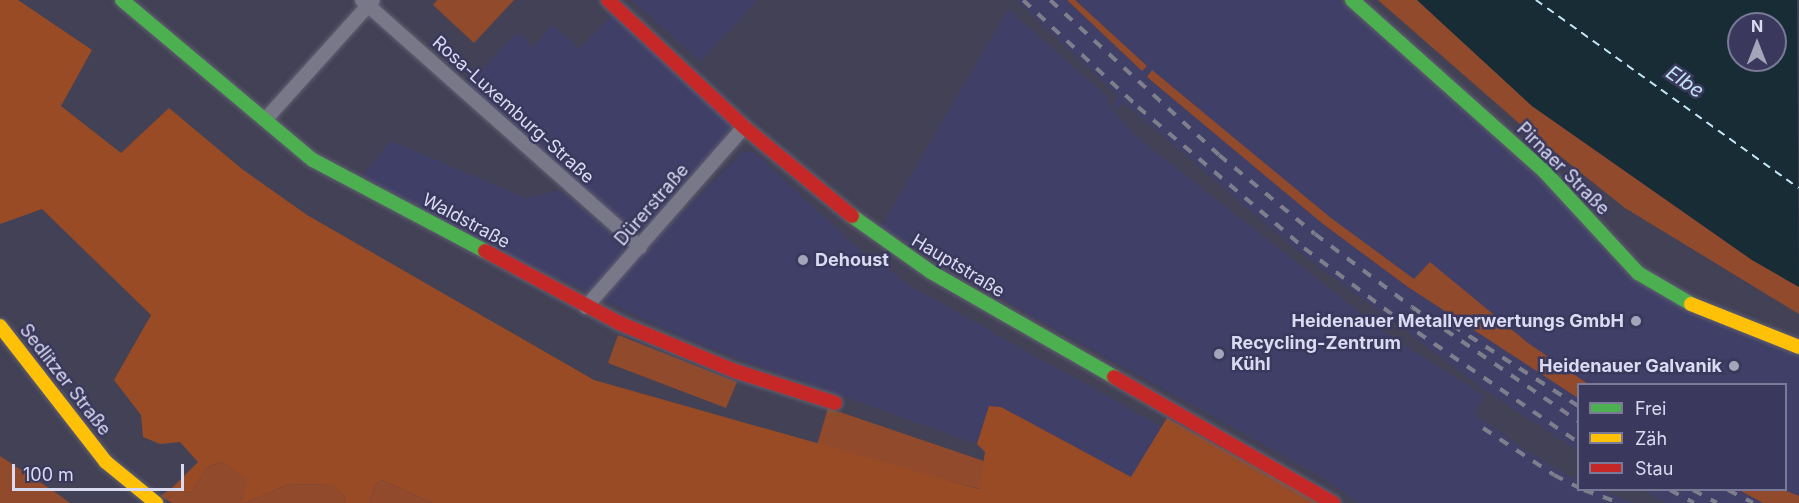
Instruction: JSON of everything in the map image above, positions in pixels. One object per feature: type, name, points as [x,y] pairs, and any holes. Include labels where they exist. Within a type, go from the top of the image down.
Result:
[{"type":"street","name":"Waldstraße","points":[[122,0],[313,160],[586,306],[735,371],[835,403]]},
{"type":"street","name":"Hauptstraße","points":[[608,0],[744,127],[840,208],[931,272],[1333,503]]},
{"type":"street","name":"Pirnaer Straße","points":[[1352,0],[1565,191],[1638,273],[1707,313],[1799,347]]},
{"type":"street","points":[[264,120],[368,2]]},
{"type":"street","name":"Rosa-Luxemburg-Straße","points":[[368,2],[640,247]]},
{"type":"street","name":"Dürerstraße","points":[[586,306],[744,127]]},
{"type":"street","name":"Sedlitzer Straße","points":[[0,327],[106,462],[156,503]]},
{"type":"shaded area","points":[[0,0],[18,0],[92,50],[61,106],[121,153],[169,108],[242,169],[307,215],[594,380],[979,489],[985,452],[977,444],[989,406],[1001,407],[1131,477],[1167,418],[1321,503],[432,503],[382,480],[375,485],[369,503],[344,503],[346,498],[332,485],[289,484],[246,503],[241,501],[248,479],[222,462],[207,467],[191,493],[171,489],[198,462],[180,442],[160,444],[143,437],[141,415],[114,380],[151,315],[42,209],[0,224]]},
{"type":"shaded area","points":[[437,0],[514,0],[474,43],[433,5]]},
{"type":"shaded area","points":[[632,0],[758,0],[700,61]]},
{"type":"shaded area","points":[[1016,0],[1067,0],[1142,71],[1147,66],[1075,0],[1340,0],[1559,195],[1617,264],[1799,355],[1799,496],[1786,491],[1787,383],[1587,383],[1528,343],[1430,263],[1414,279],[1331,218],[1152,71],[1147,77],[1323,224],[1408,287],[1577,397],[1577,450],[1492,395],[1299,252],[1124,103],[1117,110],[1111,105],[1118,96]]},
{"type":"shaded area","points":[[1067,0],[1075,0],[1147,66],[1142,71]]},
{"type":"shaded area","points":[[1378,0],[1417,0],[1532,106],[1752,260],[1799,287],[1799,314],[1625,208],[1520,124]]},
{"type":"shaded area","points":[[1008,9],[1109,98],[1106,103],[1138,138],[1390,336],[1485,396],[1474,414],[1530,453],[1577,480],[1577,491],[1604,491],[1634,503],[1359,503],[1319,475],[1035,318],[881,227]]},
{"type":"shaded area","points":[[613,14],[726,117],[729,128],[727,138],[639,238],[467,87],[517,32],[533,47],[553,25],[579,49]]},
{"type":"shaded area","points":[[1152,70],[1331,218],[1414,279],[1430,262],[1528,343],[1587,383],[1577,383],[1577,397],[1408,287],[1323,224],[1147,77]]},
{"type":"shaded area","points":[[391,141],[525,198],[560,190],[639,255],[744,151],[754,152],[877,266],[881,263],[912,287],[1162,427],[1132,478],[1001,407],[989,406],[977,444],[745,361],[685,338],[492,247],[363,176]]},
{"type":"shaded area","points":[[618,335],[737,382],[726,408],[608,363]]},
{"type":"shaded area","points":[[828,408],[984,461],[980,489],[817,445]]},
{"type":"shaded area","points":[[0,456],[55,492],[70,503],[0,503]]},
{"type":"shaded area","points":[[222,462],[249,479],[241,500],[246,503],[172,503],[160,496],[171,489],[191,493],[207,467]]},
{"type":"shaded area","points":[[382,480],[432,503],[369,503],[375,485]]},
{"type":"shaded area","points":[[289,484],[332,485],[346,498],[344,503],[246,503]]},
{"type":"shaded area","points":[[1645,491],[1741,491],[1763,503],[1666,503]]},
{"type":"shaded area","points":[[1741,491],[1786,491],[1799,496],[1799,503],[1763,503]]},
{"type":"water","name":"Elbe","points":[[1417,0],[1797,0],[1799,287],[1752,260],[1532,106]]},
{"type":"ferry route","points":[[1536,0],[1799,188]]},
{"type":"railway","points":[[1023,0],[1138,107],[1304,248],[1401,321],[1577,441]]},
{"type":"railway","points":[[1050,0],[1219,155],[1315,234],[1412,307],[1577,420]]},
{"type":"railway","points":[[1452,325],[1577,405]]},
{"type":"railway","points":[[1483,428],[1554,475],[1577,486]]},
{"type":"railway","points":[[1587,491],[1619,503]]},
{"type":"railway","points":[[1672,491],[1694,503]]},
{"type":"railway","points":[[1695,491],[1717,503]]},
{"type":"railway","points":[[1730,491],[1753,503]]},
{"type":"traffic: fast","points":[[122,0],[313,160],[485,251]]},
{"type":"traffic: fast","points":[[1352,0],[1544,171],[1638,273],[1691,304]]},
{"type":"traffic: fast","points":[[852,216],[931,272],[1114,377]]},
{"type":"traffic: slow","points":[[1691,304],[1799,347]]},
{"type":"traffic: slow","points":[[0,326],[106,462],[156,503]]},
{"type":"traffic: jam","points":[[608,0],[744,127],[852,216]]},
{"type":"traffic: jam","points":[[485,251],[619,323],[735,371],[835,403]]},
{"type":"traffic: jam","points":[[1114,377],[1333,503]]},
{"type":"place","name":"Dehoust","points":[[803,260]]},
{"type":"place","name":"Heidenauer Metallverwertungs GmbH","points":[[1636,321]]},
{"type":"place","name":"Recycling-Zentrum Kühl","points":[[1219,354]]},
{"type":"place","name":"Heidenauer Galvanik","points":[[1734,366]]}]
